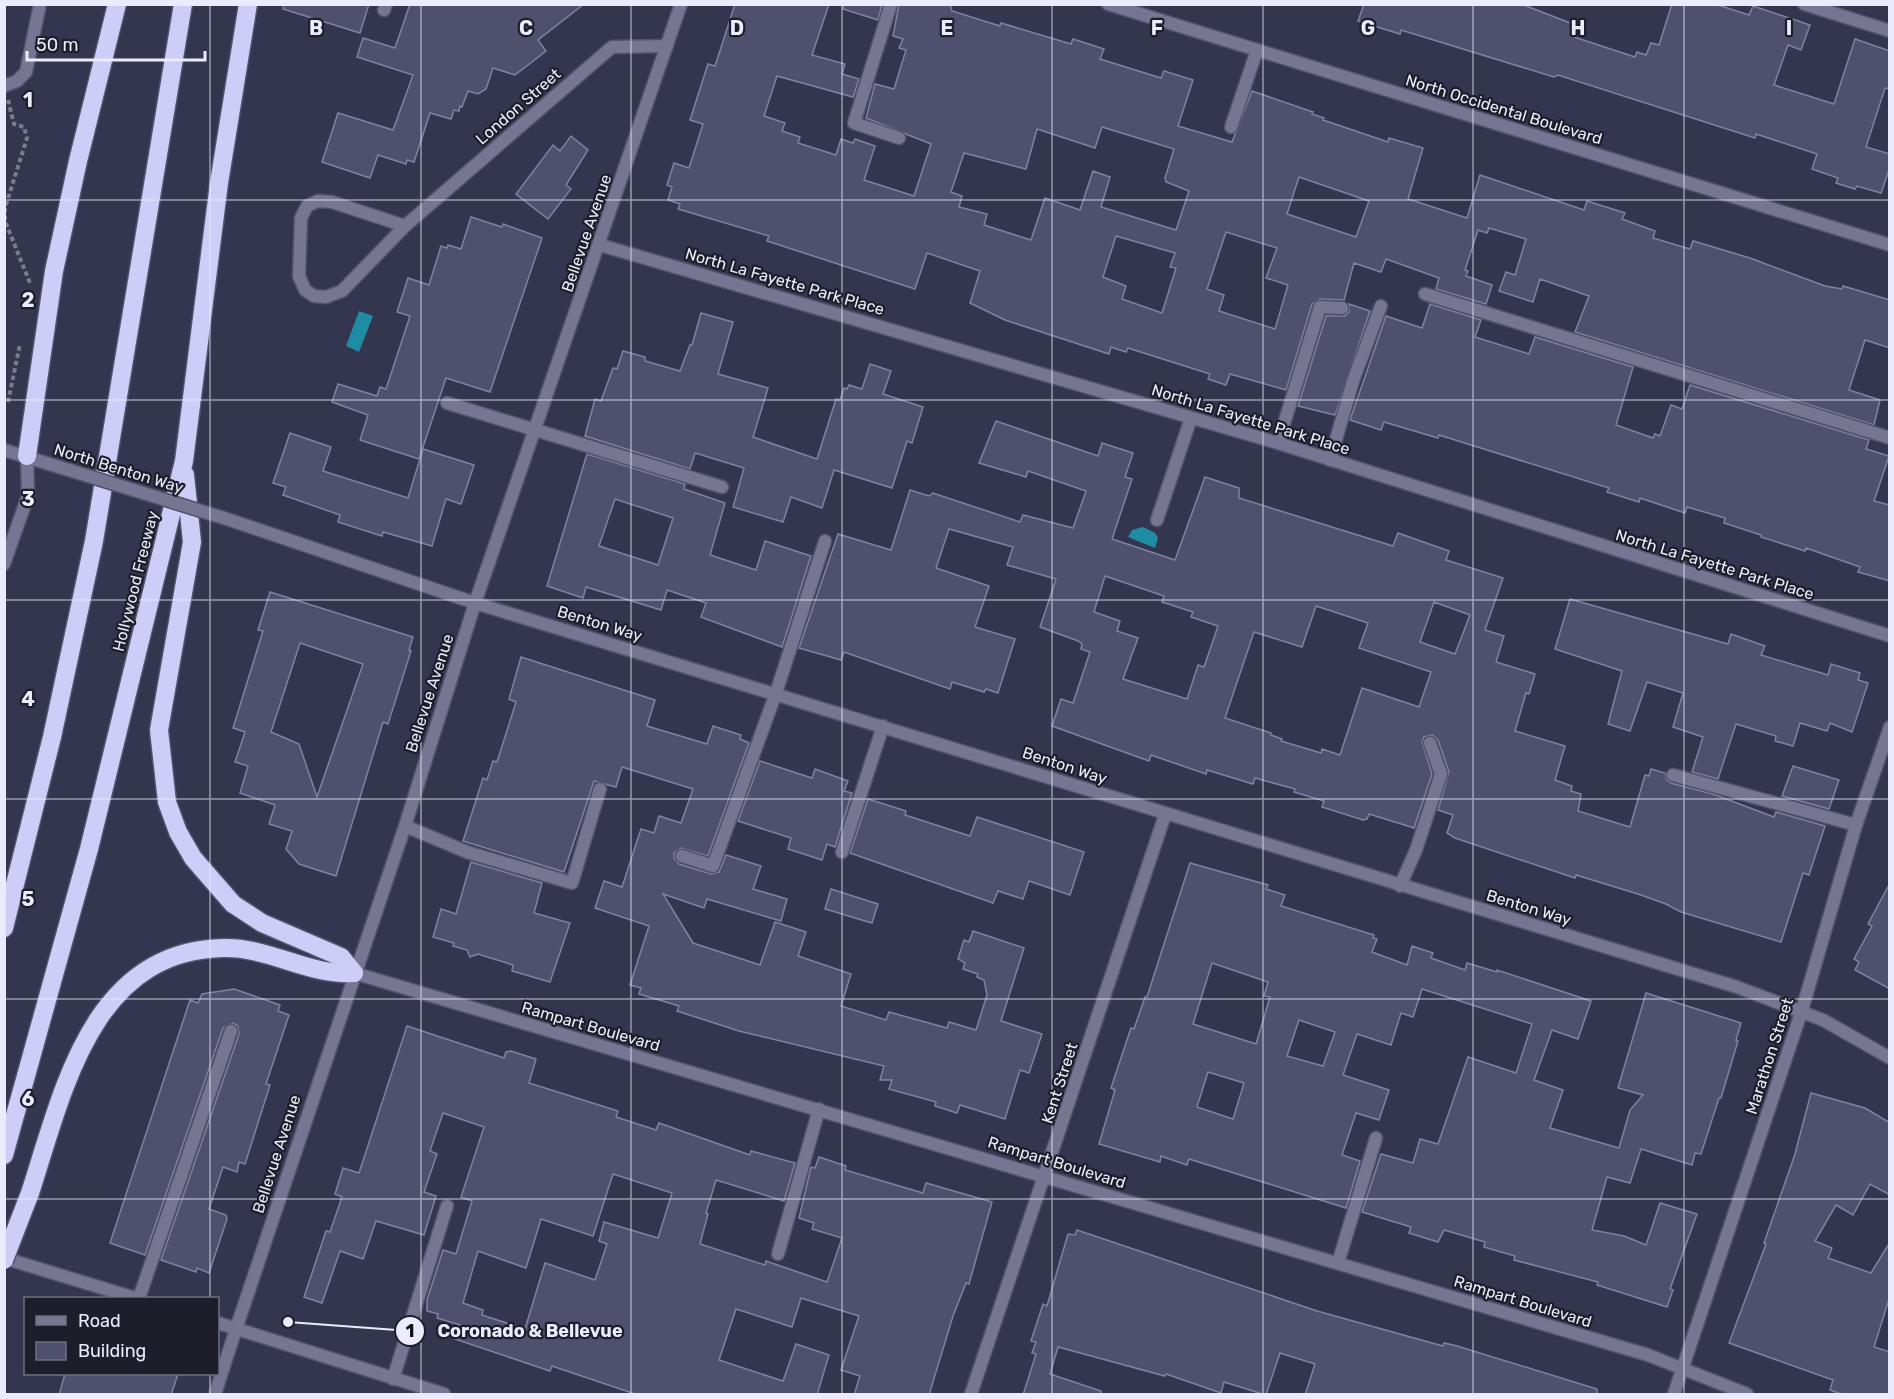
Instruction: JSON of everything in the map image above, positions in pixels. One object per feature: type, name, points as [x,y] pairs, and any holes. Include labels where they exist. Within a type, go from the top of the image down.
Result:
[{"type":"highway","points":[[27,456],[54,271],[78,161],[117,4]]},
{"type":"highway","points":[[4,928],[52,737],[94,541],[183,4]]},
{"type":"highway","name":"Hollywood Freeway","points":[[4,1155],[89,849],[184,461],[219,183],[248,4]]},
{"type":"highway","points":[[184,461],[192,543],[159,730],[166,802],[178,832],[193,858],[233,904],[262,923],[341,957],[354,973]]},
{"type":"highway","points":[[4,1259],[30,1193],[68,1078],[92,1028],[128,981],[168,960],[225,948],[272,956],[332,974],[354,973]]},
{"type":"street","points":[[4,86],[17,81],[26,72],[40,4]]},
{"type":"street","name":"Bellevue Avenue","points":[[215,1395],[354,973],[405,826],[475,603],[681,4]]},
{"type":"street","points":[[891,4],[854,123],[899,138]]},
{"type":"street","name":"North Occidental Boulevard","points":[[1108,4],[1890,245]]},
{"type":"street","points":[[1804,4],[1890,31]]},
{"type":"street","name":"London Street","points":[[405,226],[332,202],[318,201],[307,206],[300,218],[299,276],[305,290],[314,296],[326,297],[342,291],[405,226],[612,47],[667,46]]},
{"type":"street","points":[[1231,127],[1257,50]]},
{"type":"street","name":"North La Fayette Park Place","points":[[600,244],[1278,443],[1890,636]]},
{"type":"street","points":[[1425,294],[1890,438]]},
{"type":"street","points":[[1330,460],[1353,381],[1380,306]]},
{"type":"street","points":[[1278,443],[1320,308],[1342,308]]},
{"type":"street","points":[[447,403],[722,487]]},
{"type":"street","points":[[1157,520],[1191,418]]},
{"type":"street","name":"North Benton Way","points":[[4,450],[224,518]]},
{"type":"street","points":[[4,564],[28,496],[27,456]]},
{"type":"street","name":"Benton Way","points":[[224,518],[475,603],[776,693],[1165,815],[1737,987],[1802,1011],[1890,1058]]},
{"type":"street","points":[[682,856],[713,867],[776,693],[825,541]]},
{"type":"street","points":[[842,852],[883,726]]},
{"type":"street","name":"Marathon Street","points":[[1674,1395],[1802,1011],[1856,825],[1890,727]]},
{"type":"street","points":[[1400,886],[1416,850],[1441,774],[1430,743]]},
{"type":"street","points":[[1674,775],[1856,825]]},
{"type":"street","points":[[405,826],[467,852],[572,883],[600,789]]},
{"type":"street","name":"Kent Street","points":[[971,1395],[1165,815]]},
{"type":"street","name":"Rampart Boulevard","points":[[354,973],[1045,1175],[1648,1355],[1748,1395]]},
{"type":"street","points":[[138,1297],[231,1030]]},
{"type":"street","points":[[778,1254],[819,1109]]},
{"type":"street","points":[[1338,1263],[1376,1138]]},
{"type":"street","points":[[393,1379],[447,1206]]},
{"type":"street","points":[[4,1259],[130,1297]]},
{"type":"street","points":[[219,1323],[393,1379],[425,1392],[444,1395]]},
{"type":"path","points":[[11,112],[14,124],[24,127],[27,138],[5,208],[5,221],[27,272],[30,287]]},
{"type":"path","points":[[8,402],[21,338]]},
{"type":"water","points":[[359,311],[373,316],[359,352],[346,346]]},
{"type":"water","points":[[1143,527],[1155,533],[1158,538],[1155,548],[1128,537],[1132,530]]},
{"type":"building","points":[[284,4],[369,4],[360,33],[283,9]]},
{"type":"building","points":[[410,4],[584,4],[538,40],[546,51],[515,75],[493,68],[486,89],[478,94],[468,91],[462,107],[460,106],[459,111],[454,110],[451,119],[430,113],[414,162],[407,160],[406,164],[378,155],[370,178],[322,162],[338,113],[393,130],[413,75],[357,57],[363,38],[395,48]]},
{"type":"building","points":[[735,4],[829,4],[812,55],[845,64],[842,74],[859,79],[853,97],[777,76],[764,116],[785,123],[782,131],[800,137],[798,143],[836,155],[841,139],[853,143],[855,139],[875,146],[864,180],[914,196],[931,144],[866,118],[875,84],[894,89],[906,50],[899,48],[903,39],[893,36],[899,4],[950,4],[952,11],[1000,26],[1001,23],[1071,44],[1073,39],[1104,49],[1100,59],[1161,78],[1164,71],[1193,80],[1178,126],[1232,142],[1252,91],[1313,112],[1312,114],[1324,118],[1323,120],[1388,142],[1389,138],[1423,148],[1408,199],[1467,218],[1480,175],[1584,210],[1587,201],[1625,213],[1622,219],[1655,231],[1653,238],[1690,249],[1693,241],[1750,258],[1825,286],[1842,289],[1843,286],[1890,300],[1890,348],[1865,340],[1849,390],[1880,400],[1874,425],[1575,332],[1589,296],[1540,279],[1533,302],[1499,291],[1506,272],[1515,275],[1526,239],[1489,228],[1487,233],[1478,230],[1465,270],[1468,271],[1466,276],[1492,285],[1486,304],[1436,289],[1439,278],[1386,259],[1381,272],[1354,263],[1344,300],[1320,299],[1312,304],[1286,390],[1230,374],[1226,385],[1208,379],[1210,374],[1128,348],[1126,352],[1111,347],[1109,354],[1005,320],[970,303],[980,271],[927,253],[915,289],[767,241],[769,236],[678,209],[680,204],[668,200],[672,187],[667,185],[674,163],[689,168],[703,124],[690,120],[708,64],[715,66]],"holes":[[[1102,127],[1174,149],[1165,178],[1166,182],[1189,191],[1176,230],[1101,207],[1110,177],[1093,171],[1080,210],[1045,198],[1031,240],[984,225],[987,214],[959,207],[962,196],[951,192],[964,153],[1026,169],[1037,129],[1095,148]],[[1299,177],[1369,201],[1356,237],[1287,214]],[[1226,232],[1277,248],[1266,278],[1288,285],[1275,329],[1219,311],[1224,295],[1207,289]],[[1116,236],[1175,253],[1170,267],[1176,268],[1162,313],[1122,299],[1126,286],[1103,277]]]},
{"type":"building","points":[[844,4],[882,4],[878,20],[843,9]]},
{"type":"building","points":[[1364,4],[1521,4],[1578,26],[1574,37],[1635,57],[1637,52],[1646,55],[1651,43],[1659,45],[1672,4],[1715,4],[1749,15],[1753,6],[1810,25],[1801,50],[1788,45],[1774,85],[1834,104],[1855,39],[1890,51],[1890,89],[1885,88],[1866,147],[1890,154],[1890,167],[1881,193],[1857,186],[1855,189],[1836,183],[1838,178],[1812,169],[1817,154],[1756,134],[1755,138],[1558,75],[1554,77],[1401,30],[1400,34],[1358,21]]},
{"type":"building","points":[[571,136],[588,150],[566,185],[571,189],[548,219],[516,194],[553,145],[560,151]]},
{"type":"building","points":[[471,217],[502,227],[503,224],[542,238],[490,392],[446,378],[419,459],[360,440],[368,415],[332,402],[338,384],[377,396],[380,387],[386,389],[410,316],[397,312],[408,278],[429,285],[441,246],[447,248],[448,245],[461,249]]},
{"type":"building","points":[[1349,304],[1370,311],[1335,415],[1298,406],[1326,316],[1345,316],[1349,312]]},
{"type":"building","points":[[1430,304],[1481,320],[1475,337],[1529,354],[1535,337],[1633,367],[1616,425],[1653,438],[1655,434],[1660,436],[1671,405],[1682,409],[1690,385],[1869,440],[1866,449],[1889,456],[1874,501],[1890,505],[1890,581],[1858,572],[1860,567],[1806,548],[1805,551],[1724,523],[1725,518],[1687,507],[1685,513],[1640,498],[1639,502],[1607,492],[1609,488],[1439,435],[1438,438],[1384,422],[1381,430],[1350,420],[1386,316],[1422,328]]},
{"type":"building","points":[[701,313],[733,322],[718,374],[768,388],[753,437],[817,459],[836,399],[840,400],[844,388],[847,389],[849,385],[862,389],[870,364],[891,371],[883,394],[923,407],[912,443],[907,441],[892,488],[834,470],[822,508],[791,497],[783,522],[733,507],[744,468],[695,453],[690,469],[585,436],[595,399],[601,401],[613,368],[617,369],[623,351],[645,357],[645,361],[680,371],[690,345],[692,345]]},
{"type":"building","points":[[996,421],[1098,456],[1102,443],[1133,453],[1125,477],[1132,479],[1112,539],[1175,560],[1205,477],[1239,488],[1239,498],[1393,546],[1398,533],[1449,551],[1446,560],[1503,578],[1485,630],[1504,636],[1496,662],[1535,674],[1529,694],[1526,693],[1515,731],[1565,746],[1555,780],[1572,786],[1571,791],[1581,794],[1578,811],[1630,827],[1645,775],[1649,776],[1651,769],[1665,773],[1667,780],[1671,783],[1713,794],[1774,817],[1776,812],[1825,826],[1809,875],[1803,873],[1781,942],[1681,912],[1638,894],[1576,875],[1575,878],[1455,838],[1447,833],[1453,815],[1438,810],[1449,772],[1438,740],[1432,735],[1424,737],[1422,742],[1432,774],[1414,828],[1369,814],[1367,819],[1363,820],[1322,807],[1324,801],[1294,792],[1295,789],[1255,778],[1253,784],[1207,770],[1206,774],[1151,755],[1149,761],[1052,726],[1061,699],[1073,703],[1090,652],[1081,649],[1082,644],[1078,641],[1040,627],[1056,579],[1007,565],[1013,547],[949,529],[936,568],[989,586],[975,627],[1015,639],[998,693],[986,689],[984,692],[952,682],[950,689],[844,652],[841,660],[799,648],[838,534],[891,550],[910,490],[929,496],[933,493],[1020,522],[1023,515],[1073,528],[1086,491],[1028,471],[1026,477],[979,463]],"holes":[[[1105,576],[1164,596],[1162,602],[1193,612],[1191,617],[1218,626],[1204,667],[1198,665],[1187,699],[1123,679],[1138,638],[1117,631],[1120,621],[1094,612]],[[1434,602],[1470,615],[1455,654],[1420,642]],[[1316,606],[1368,623],[1359,648],[1431,672],[1419,707],[1362,688],[1340,755],[1322,749],[1321,753],[1281,741],[1282,739],[1271,733],[1225,718],[1254,632],[1302,647]]]},
{"type":"building","points":[[290,433],[331,447],[323,471],[408,498],[423,449],[474,465],[461,504],[446,499],[432,546],[383,532],[382,536],[338,522],[340,515],[283,495],[286,487],[273,483]]},
{"type":"building","points":[[587,454],[685,484],[684,489],[725,503],[710,555],[756,570],[765,541],[811,556],[782,647],[701,617],[706,603],[667,590],[661,610],[586,587],[583,598],[547,586]],"holes":[[[615,499],[673,518],[658,565],[599,546]]]},
{"type":"building","points":[[270,592],[413,637],[409,650],[411,651],[388,724],[383,722],[336,876],[299,864],[286,849],[292,831],[269,824],[275,805],[240,793],[248,766],[235,762],[245,732],[233,728],[263,631],[258,630]],"holes":[[[300,643],[363,664],[317,797],[299,744],[271,732]]]},
{"type":"building","points":[[1570,599],[1728,644],[1731,634],[1765,646],[1761,655],[1828,675],[1831,664],[1860,673],[1858,680],[1868,683],[1852,732],[1830,723],[1827,731],[1800,723],[1793,746],[1775,741],[1776,736],[1736,724],[1718,779],[1692,772],[1703,737],[1673,727],[1683,693],[1647,682],[1630,731],[1608,724],[1622,671],[1555,649]]},
{"type":"building","points":[[521,657],[655,700],[647,726],[707,744],[713,726],[741,735],[740,739],[749,743],[708,856],[681,848],[674,853],[674,858],[679,864],[711,874],[719,872],[726,855],[761,866],[753,889],[787,899],[781,921],[707,899],[704,908],[663,894],[693,943],[760,965],[775,922],[806,932],[798,956],[851,974],[841,1006],[886,1020],[889,1012],[947,1028],[949,1022],[976,1030],[987,995],[984,980],[977,977],[978,974],[963,969],[965,963],[958,959],[964,940],[969,942],[973,931],[1024,948],[1001,1021],[1042,1034],[1029,1073],[1020,1070],[1005,1119],[960,1105],[957,1113],[935,1106],[936,1102],[889,1089],[892,1080],[880,1080],[884,1066],[739,1031],[677,1011],[679,1006],[639,994],[641,988],[630,985],[649,926],[595,908],[604,881],[622,887],[641,829],[654,833],[659,816],[681,823],[693,789],[622,767],[616,787],[594,781],[564,872],[463,841],[483,778],[487,780],[493,761],[497,762],[516,702],[509,699]]},
{"type":"building","points":[[760,761],[812,778],[815,769],[848,781],[844,791],[852,793],[835,847],[827,844],[822,860],[788,849],[791,838],[738,821]]},
{"type":"building","points":[[1793,766],[1839,780],[1829,809],[1782,796]]},
{"type":"building","points":[[868,799],[906,811],[905,815],[970,836],[977,817],[1084,852],[1070,895],[1029,881],[1023,899],[998,891],[993,903],[850,853]]},
{"type":"building","points":[[471,862],[542,883],[534,913],[570,923],[550,982],[512,971],[513,965],[478,954],[470,957],[467,950],[453,946],[454,943],[433,937],[441,909],[456,914]]},
{"type":"building","points":[[1190,863],[1268,885],[1266,889],[1285,895],[1281,906],[1374,935],[1373,938],[1377,939],[1372,952],[1407,965],[1412,946],[1433,953],[1431,958],[1465,970],[1467,963],[1497,972],[1497,970],[1591,1001],[1578,1039],[1552,1030],[1534,1080],[1563,1090],[1550,1128],[1619,1148],[1630,1110],[1643,1095],[1618,1088],[1646,993],[1741,1023],[1721,1098],[1719,1098],[1701,1154],[1695,1153],[1692,1165],[1641,1149],[1630,1183],[1607,1177],[1592,1230],[1624,1236],[1646,1245],[1660,1203],[1697,1214],[1670,1289],[1673,1290],[1667,1307],[1597,1285],[1598,1282],[1514,1260],[1515,1256],[1484,1247],[1485,1242],[1444,1230],[1438,1242],[1409,1233],[1411,1227],[1362,1212],[1381,1154],[1413,1163],[1420,1139],[1438,1144],[1468,1057],[1516,1073],[1532,1024],[1422,989],[1413,1017],[1401,1013],[1391,1045],[1357,1034],[1343,1075],[1389,1090],[1379,1120],[1356,1113],[1342,1155],[1360,1161],[1346,1208],[1189,1159],[1187,1165],[1161,1156],[1160,1162],[1099,1144],[1115,1090],[1111,1088],[1131,1028],[1134,1029],[1145,997],[1147,997]],"holes":[[[1212,963],[1268,982],[1264,996],[1270,997],[1256,1044],[1193,1024]],[[1299,1020],[1335,1032],[1323,1066],[1287,1056]],[[1208,1072],[1244,1083],[1233,1119],[1197,1107]]]},
{"type":"building","points":[[1890,883],[1890,989],[1855,970],[1859,962],[1854,959],[1872,926],[1868,924]]},
{"type":"building","points":[[831,889],[878,904],[872,923],[825,909]]},
{"type":"building","points":[[234,989],[280,1005],[278,1011],[289,1015],[266,1084],[270,1085],[245,1164],[239,1162],[237,1172],[223,1167],[209,1209],[226,1215],[227,1219],[209,1273],[197,1268],[196,1272],[161,1260],[239,1034],[238,1026],[233,1023],[223,1028],[145,1255],[110,1243],[190,1000],[198,1003],[202,994]]},
{"type":"building","points":[[407,1026],[504,1058],[506,1052],[511,1051],[536,1059],[529,1083],[618,1111],[616,1117],[656,1130],[659,1123],[750,1155],[751,1151],[795,1163],[784,1201],[716,1180],[706,1213],[708,1214],[700,1244],[765,1265],[766,1261],[827,1282],[842,1238],[812,1229],[814,1223],[799,1218],[811,1167],[815,1168],[819,1157],[846,1166],[845,1170],[923,1193],[926,1183],[992,1202],[969,1284],[966,1283],[953,1316],[929,1395],[854,1395],[860,1376],[841,1370],[859,1316],[801,1298],[792,1327],[736,1309],[719,1360],[783,1381],[796,1344],[829,1355],[817,1395],[638,1395],[552,1366],[550,1371],[455,1339],[460,1325],[437,1318],[438,1314],[427,1311],[427,1300],[443,1250],[456,1254],[472,1201],[461,1197],[484,1127],[443,1113],[430,1151],[437,1154],[424,1192],[436,1196],[424,1235],[376,1221],[363,1259],[340,1251],[322,1303],[304,1297],[326,1231],[330,1232],[342,1197],[335,1194],[343,1168],[359,1173]],"holes":[[[613,1174],[672,1193],[658,1238],[604,1222],[599,1241],[607,1244],[595,1280],[545,1263],[525,1329],[482,1315],[483,1310],[463,1303],[478,1251],[526,1268],[541,1219],[593,1236]]]},
{"type":"building","points":[[1811,1093],[1865,1108],[1890,1123],[1890,1195],[1870,1184],[1853,1215],[1836,1205],[1815,1241],[1832,1248],[1828,1258],[1871,1273],[1890,1242],[1890,1296],[1874,1347],[1890,1352],[1890,1395],[1844,1395],[1830,1390],[1833,1380],[1729,1343],[1766,1244],[1764,1243],[1795,1154]]},
{"type":"building","points":[[1077,1230],[1317,1311],[1443,1346],[1444,1343],[1457,1346],[1597,1389],[1597,1395],[1305,1395],[1315,1364],[1280,1353],[1266,1395],[1224,1382],[1221,1393],[1166,1374],[1165,1376],[1058,1347],[1050,1374],[1101,1391],[1101,1395],[1023,1395],[1036,1354],[1032,1353],[1036,1342],[1031,1341],[1043,1304],[1047,1306],[1068,1234],[1075,1235]]},
{"type":"building","points":[[65,1375],[178,1375],[171,1395],[59,1395]]},
{"type":"place","name":"Coronado & Bellevue","points":[[288,1322]]}]
